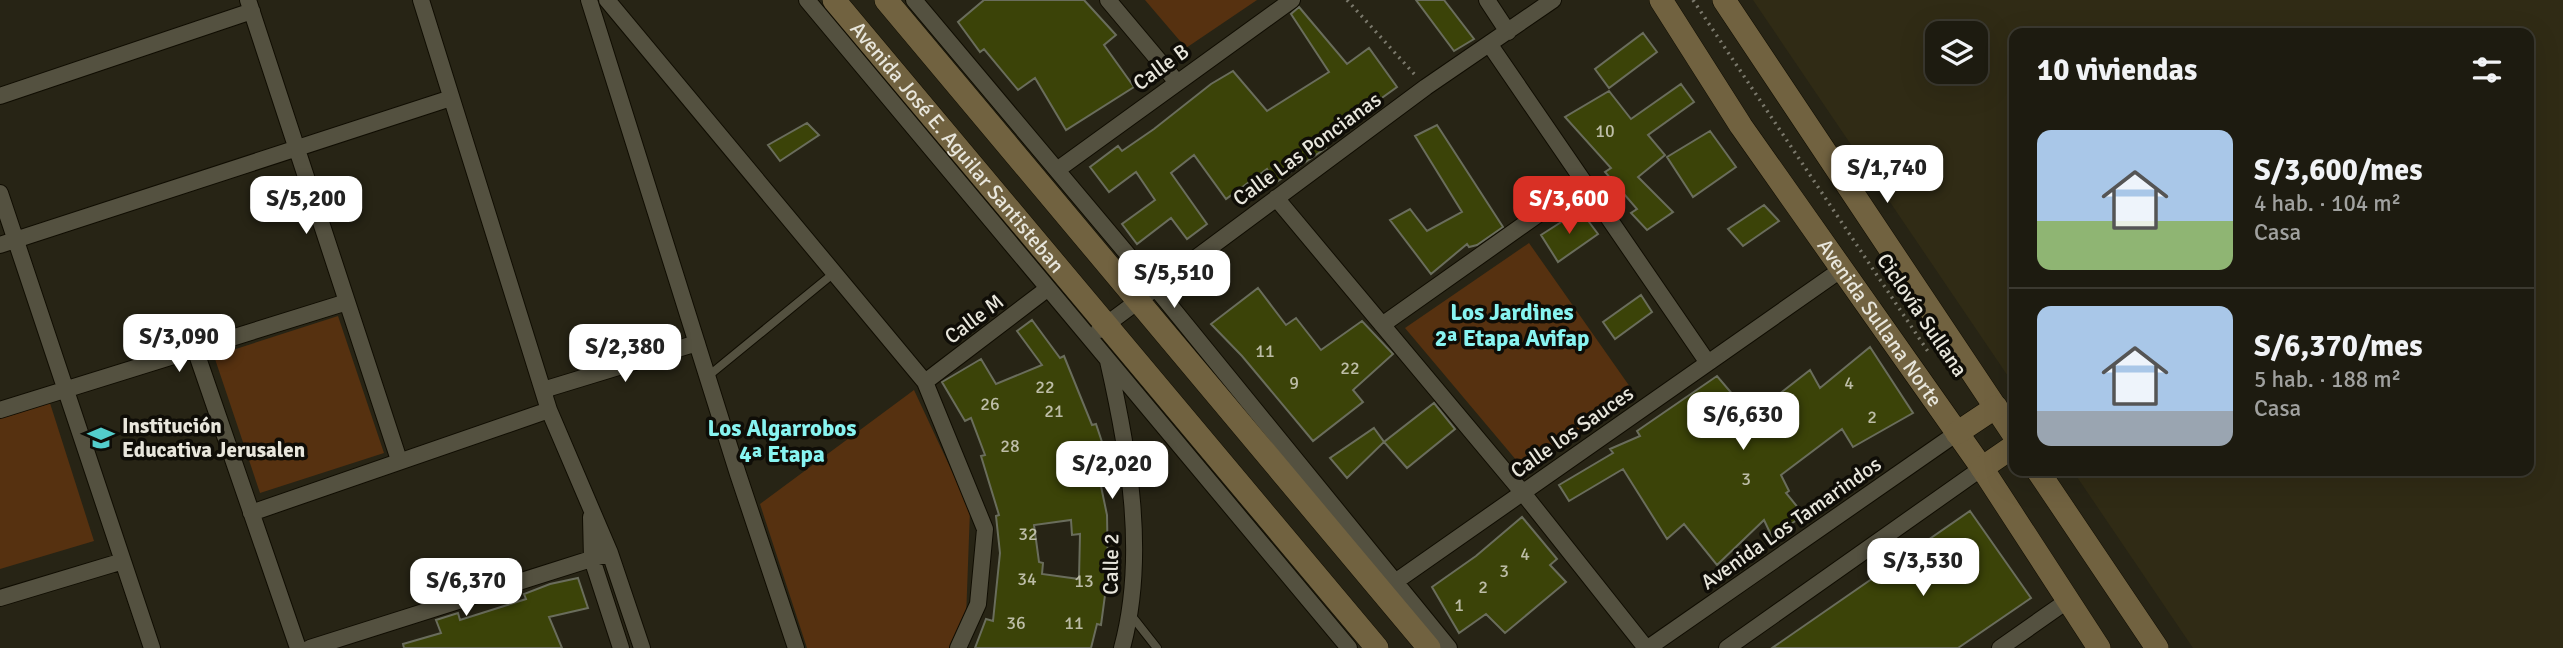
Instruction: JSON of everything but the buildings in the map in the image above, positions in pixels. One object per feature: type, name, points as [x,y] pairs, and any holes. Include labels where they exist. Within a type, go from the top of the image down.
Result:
[{"type":"main road","name":"Avenida José E. Aguilar Santisteban","points":[[834,0],[1098,331],[1377,648]]},
{"type":"main road","name":"Avenida José E. Aguilar Santisteban","points":[[886,0],[1146,293],[1429,648]]},
{"type":"main road","name":"Avenida Sullana Norte","points":[[1661,0],[1741,126],[1982,468],[2099,648]]},
{"type":"main road","points":[[1724,0],[2009,427]]},
{"type":"main road","points":[[1957,433],[1996,407]]},
{"type":"main road","points":[[1982,468],[2009,449]]},
{"type":"main road","points":[[2041,476],[2157,648]]},
{"type":"street","points":[[421,0],[549,410],[611,553],[642,648]]},
{"type":"street","points":[[589,0],[707,377],[796,648]]},
{"type":"street","points":[[607,0],[925,382],[985,529],[978,604],[958,648]]},
{"type":"street","name":"Avenida José E. Aguilar Santisteban","points":[[807,0],[1048,289],[1098,331],[1106,355],[1349,648]]},
{"type":"street","name":"Avenida José E. Aguilar Santisteban","points":[[914,0],[1057,170],[1146,293],[1449,648]]},
{"type":"street","points":[[1108,0],[1176,81]]},
{"type":"street","name":"Calle B","points":[[1057,170],[1176,81],[1292,0]]},
{"type":"street","points":[[1487,0],[1508,32]]},
{"type":"street","name":"Calle Las Poncianas","points":[[1098,331],[1426,87],[1553,0]]},
{"type":"street","points":[[0,96],[250,6],[399,460]]},
{"type":"street","points":[[1490,45],[1708,363]]},
{"type":"street","points":[[8,242],[451,98]]},
{"type":"street","points":[[1382,325],[1584,182]]},
{"type":"street","points":[[0,193],[8,242],[66,390],[152,648]]},
{"type":"street","points":[[1276,198],[1523,493],[1647,648]]},
{"type":"street","name":"Calle los Sauces","points":[[1395,582],[1842,269]]},
{"type":"street","name":"Calle M","points":[[925,382],[1048,289]]},
{"type":"street","points":[[0,410],[347,302]]},
{"type":"street","points":[[543,390],[697,343]]},
{"type":"street","points":[[195,349],[298,648]]},
{"type":"street","name":"Calle 2","points":[[1106,355],[1124,428],[1129,476],[1131,615],[1122,648]]},
{"type":"street","points":[[251,513],[549,410]]},
{"type":"street","name":"Avenida Los Tamarindos","points":[[1647,648],[1957,433]]},
{"type":"street","points":[[1727,648],[1982,468]]},
{"type":"street","points":[[591,507],[592,559],[621,648]]},
{"type":"street","points":[[310,648],[611,553]]},
{"type":"street","points":[[0,598],[122,561]]},
{"type":"street","points":[[2000,648],[2067,601]]},
{"type":"lane","points":[[707,377],[834,273]]},
{"type":"lane","points":[[1131,615],[1157,648]]},
{"type":"path","points":[[1347,0],[1426,87]]},
{"type":"path","name":"Ciclovía Sullana","points":[[1693,0],[1929,354]]},
{"type":"shaded area","points":[[1145,0],[1257,0],[1186,48]]},
{"type":"shaded area","points":[[1753,0],[2563,0],[2563,648],[2193,648],[2076,476],[2534,476],[2534,28],[2009,28],[2009,378]]},
{"type":"shaded area","points":[[1529,243],[1635,394],[1522,467],[1405,328]]},
{"type":"shaded area","points":[[338,316],[384,453],[260,493],[214,356]]},
{"type":"shaded area","points":[[914,390],[970,510],[966,618],[949,648],[807,648],[760,504]]},
{"type":"shaded area","points":[[49,400],[94,541],[0,569],[0,415]]},
{"type":"place","name":"Institución Educativa Jerusalen","points":[[101,438]]},
{"type":"district","name":"Los Jardines 2ª Etapa Avifap","points":[[1512,325]]},
{"type":"district","name":"Los Algarrobos 4ª Etapa","points":[[782,441]]}]
